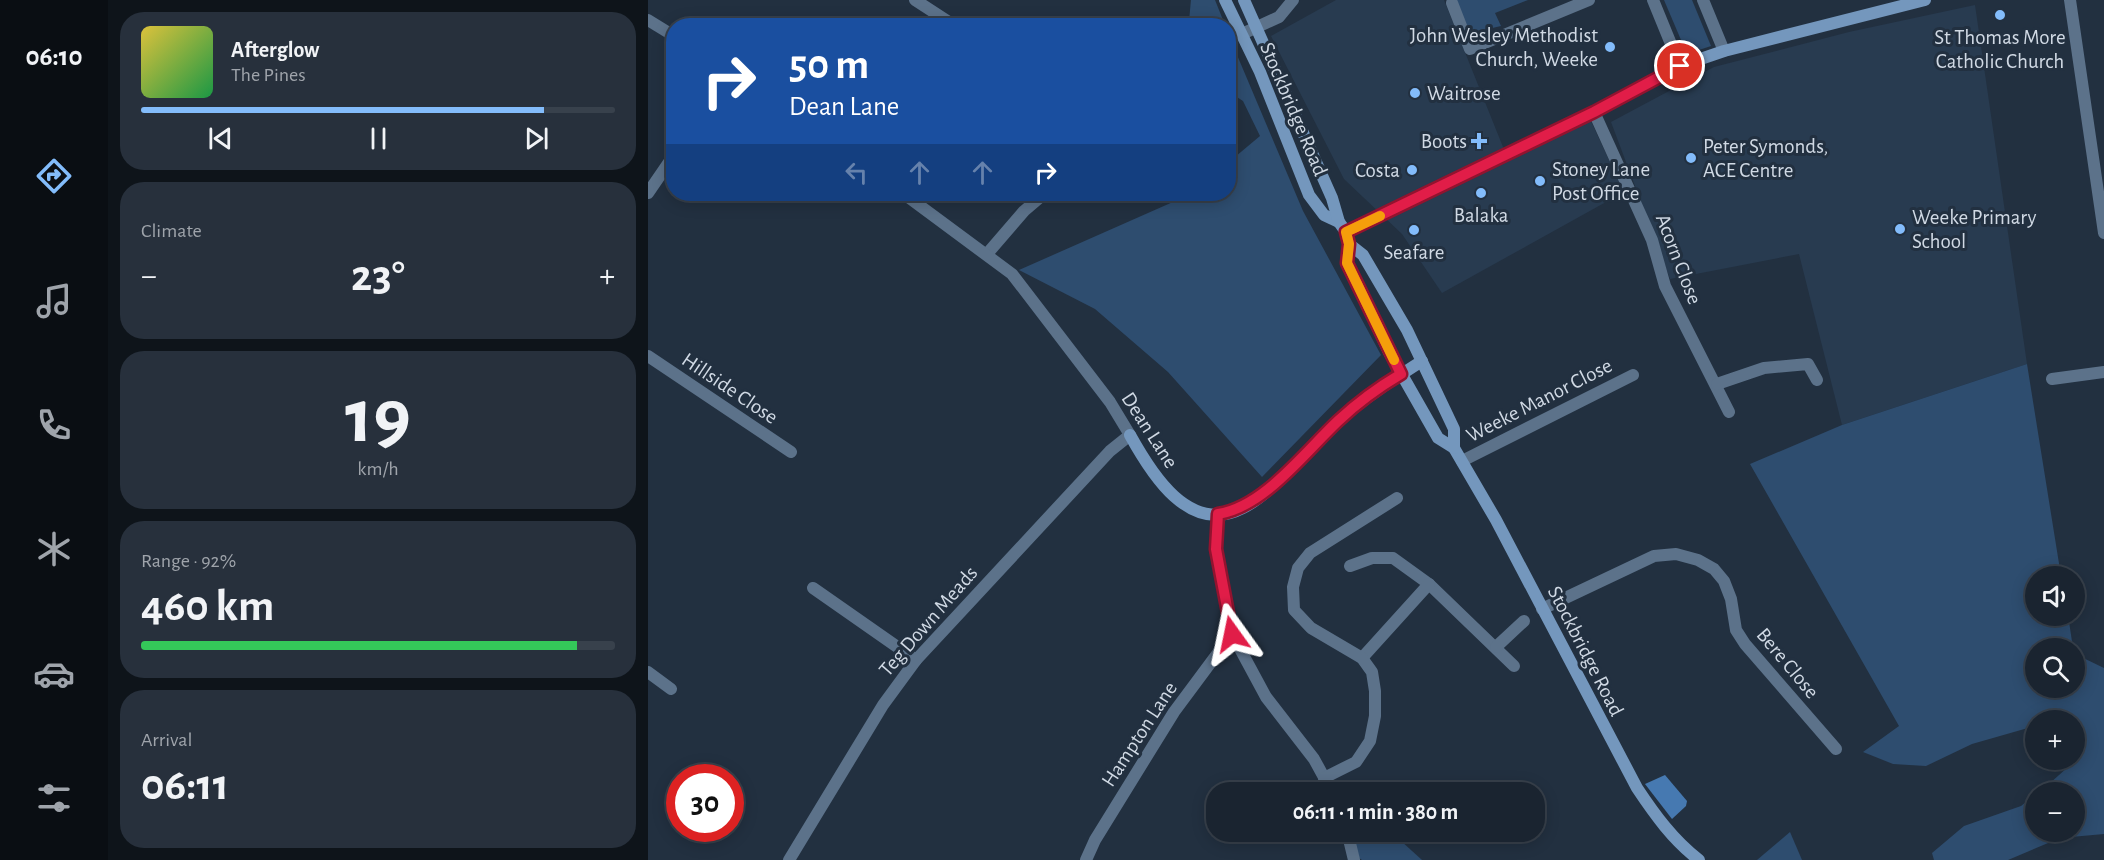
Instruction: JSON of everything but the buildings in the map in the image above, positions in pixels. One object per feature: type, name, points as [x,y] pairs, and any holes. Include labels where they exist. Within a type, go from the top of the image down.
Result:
[{"type":"main road","name":"Stockbridge Road","points":[[1225,0],[1234,18]]},
{"type":"main road","name":"Stockbridge Road","points":[[1244,0],[1332,198],[1345,233],[1347,263],[1401,374],[1438,438],[1454,448],[1462,460],[1529,580],[1542,609],[1637,788],[1661,824],[1680,846],[1699,860]]},
{"type":"main road","points":[[1345,233],[1594,112],[1680,66],[1724,51],[1925,0]]},
{"type":"main road","name":"Stockbridge Road","points":[[1236,22],[1315,207],[1345,233],[1363,255],[1422,361],[1454,429],[1454,448]]},
{"type":"main road","points":[[1218,514],[1243,508],[1262,494],[1340,419],[1422,361]]},
{"type":"main road","name":"Dean Lane","points":[[1130,435],[1150,471],[1173,497],[1192,508],[1218,514]]},
{"type":"street","points":[[915,0],[943,18]]},
{"type":"street","points":[[1242,34],[1279,17],[1289,8],[1293,0]]},
{"type":"street","points":[[1452,3],[1470,50],[1589,0]]},
{"type":"street","points":[[1653,0],[1680,66]]},
{"type":"street","points":[[1703,0],[1724,51]]},
{"type":"street","points":[[2070,0],[2104,226]]},
{"type":"street","points":[[648,20],[666,31]]},
{"type":"street","name":"Acorn Close","points":[[1594,112],[1652,240],[1665,286],[1717,384],[1729,412]]},
{"type":"street","points":[[648,193],[666,167]]},
{"type":"street","name":"Dean Lane","points":[[914,201],[1012,274],[1110,402],[1130,435]]},
{"type":"street","points":[[987,254],[1023,211],[1035,201]]},
{"type":"street","name":"Hillside Close","points":[[648,356],[791,452]]},
{"type":"street","points":[[1717,384],[1764,368],[1808,364],[1817,380]]},
{"type":"street","points":[[2052,379],[2104,372]]},
{"type":"street","name":"Weeke Manor Close","points":[[1462,460],[1633,375]]},
{"type":"street","name":"Teg Down Meads","points":[[789,860],[883,705],[916,660],[1046,519],[1130,435]]},
{"type":"street","points":[[1324,778],[1356,762],[1370,741],[1375,716],[1376,691],[1372,672],[1362,658],[1311,628],[1294,610],[1293,587],[1298,568],[1310,553],[1396,498]]},
{"type":"street","points":[[1218,514],[1216,549],[1232,634],[1266,697],[1314,759],[1326,782]]},
{"type":"street","name":"Bere Close","points":[[1542,609],[1654,556],[1676,554],[1698,560],[1714,569],[1724,580],[1731,599],[1736,630],[1745,644],[1836,749]]},
{"type":"street","points":[[1350,566],[1372,558],[1393,558],[1429,584],[1514,666]]},
{"type":"street","points":[[1362,658],[1429,584]]},
{"type":"street","points":[[813,588],[916,660]]},
{"type":"street","points":[[1496,647],[1524,621]]},
{"type":"street","name":"Hampton Lane","points":[[1086,860],[1095,840],[1174,712],[1232,634]]},
{"type":"street","points":[[649,674],[671,690]]},
{"type":"street","points":[[1350,842],[1354,860]]},
{"type":"shaded area","points":[[1191,0],[1215,0],[1222,18],[1189,18]]},
{"type":"shaded area","points":[[1336,0],[1444,0],[1505,152],[1589,117],[1624,192],[1442,293],[1402,234],[1344,179],[1271,36]]},
{"type":"shaded area","points":[[1456,0],[1528,0],[1495,13],[1501,26],[1475,32],[1467,26]]},
{"type":"shaded area","points":[[1664,0],[1692,0],[1711,46],[1687,54]]},
{"type":"shaded area","name":"Weeke Primary School","points":[[1975,5],[2027,364],[1842,425],[1799,254],[1670,279],[1611,122],[1714,67],[1849,32]]},
{"type":"shaded area","points":[[1236,53],[1303,211],[1381,355],[1262,477],[1168,372],[1095,309],[1019,270],[1175,201],[1236,201],[1236,156],[1260,136],[1243,101],[1236,96]]},
{"type":"shaded area","points":[[2027,364],[2059,566],[2025,566],[2025,626],[2070,626],[2071,638],[2025,638],[2025,698],[2085,698],[2085,659],[2104,668],[2104,834],[2085,836],[2085,782],[2051,782],[2065,770],[2085,770],[2085,710],[2025,710],[2025,729],[1972,744],[1926,766],[1893,764],[1863,752],[1899,726],[1750,464],[1842,425]]},
{"type":"shaded area","points":[[1665,775],[1687,801],[1686,806],[1672,819],[1645,784]]},
{"type":"shaded area","points":[[2025,803],[2025,842],[2051,842],[2008,860],[1934,860],[1932,853],[1964,826]]},
{"type":"shaded area","points":[[1790,832],[1802,860],[1757,860]]},
{"type":"shaded area","points":[[1354,842],[1402,842],[1422,860],[1362,860],[1359,858]]},
{"type":"slow traffic","points":[[1380,216],[1346,232],[1349,244],[1347,263],[1374,323],[1394,360]]},
{"type":"place","name":"St Thomas More Catholic Church","points":[[2000,15]]},
{"type":"place","name":"John Wesley Methodist Church, Weeke","points":[[1610,47]]},
{"type":"place","name":"Waitrose","points":[[1415,93]]},
{"type":"place","name":"Boots","points":[[1479,141]]},
{"type":"place","name":"Peter Symonds, ACE Centre","points":[[1691,158]]},
{"type":"place","name":"Costa","points":[[1412,170]]},
{"type":"place","name":"Stoney Lane Post Office","points":[[1540,181]]},
{"type":"place","name":"Balaka","points":[[1481,193]]},
{"type":"place","name":"Weeke Primary School","points":[[1900,229]]},
{"type":"place","name":"Seafare","points":[[1414,230]]},
{"type":"route","points":[[1232,634],[1216,549],[1218,514],[1243,508],[1262,494],[1340,419],[1401,374],[1374,323],[1347,263],[1349,244],[1346,232],[1594,112],[1680,66]]}]
